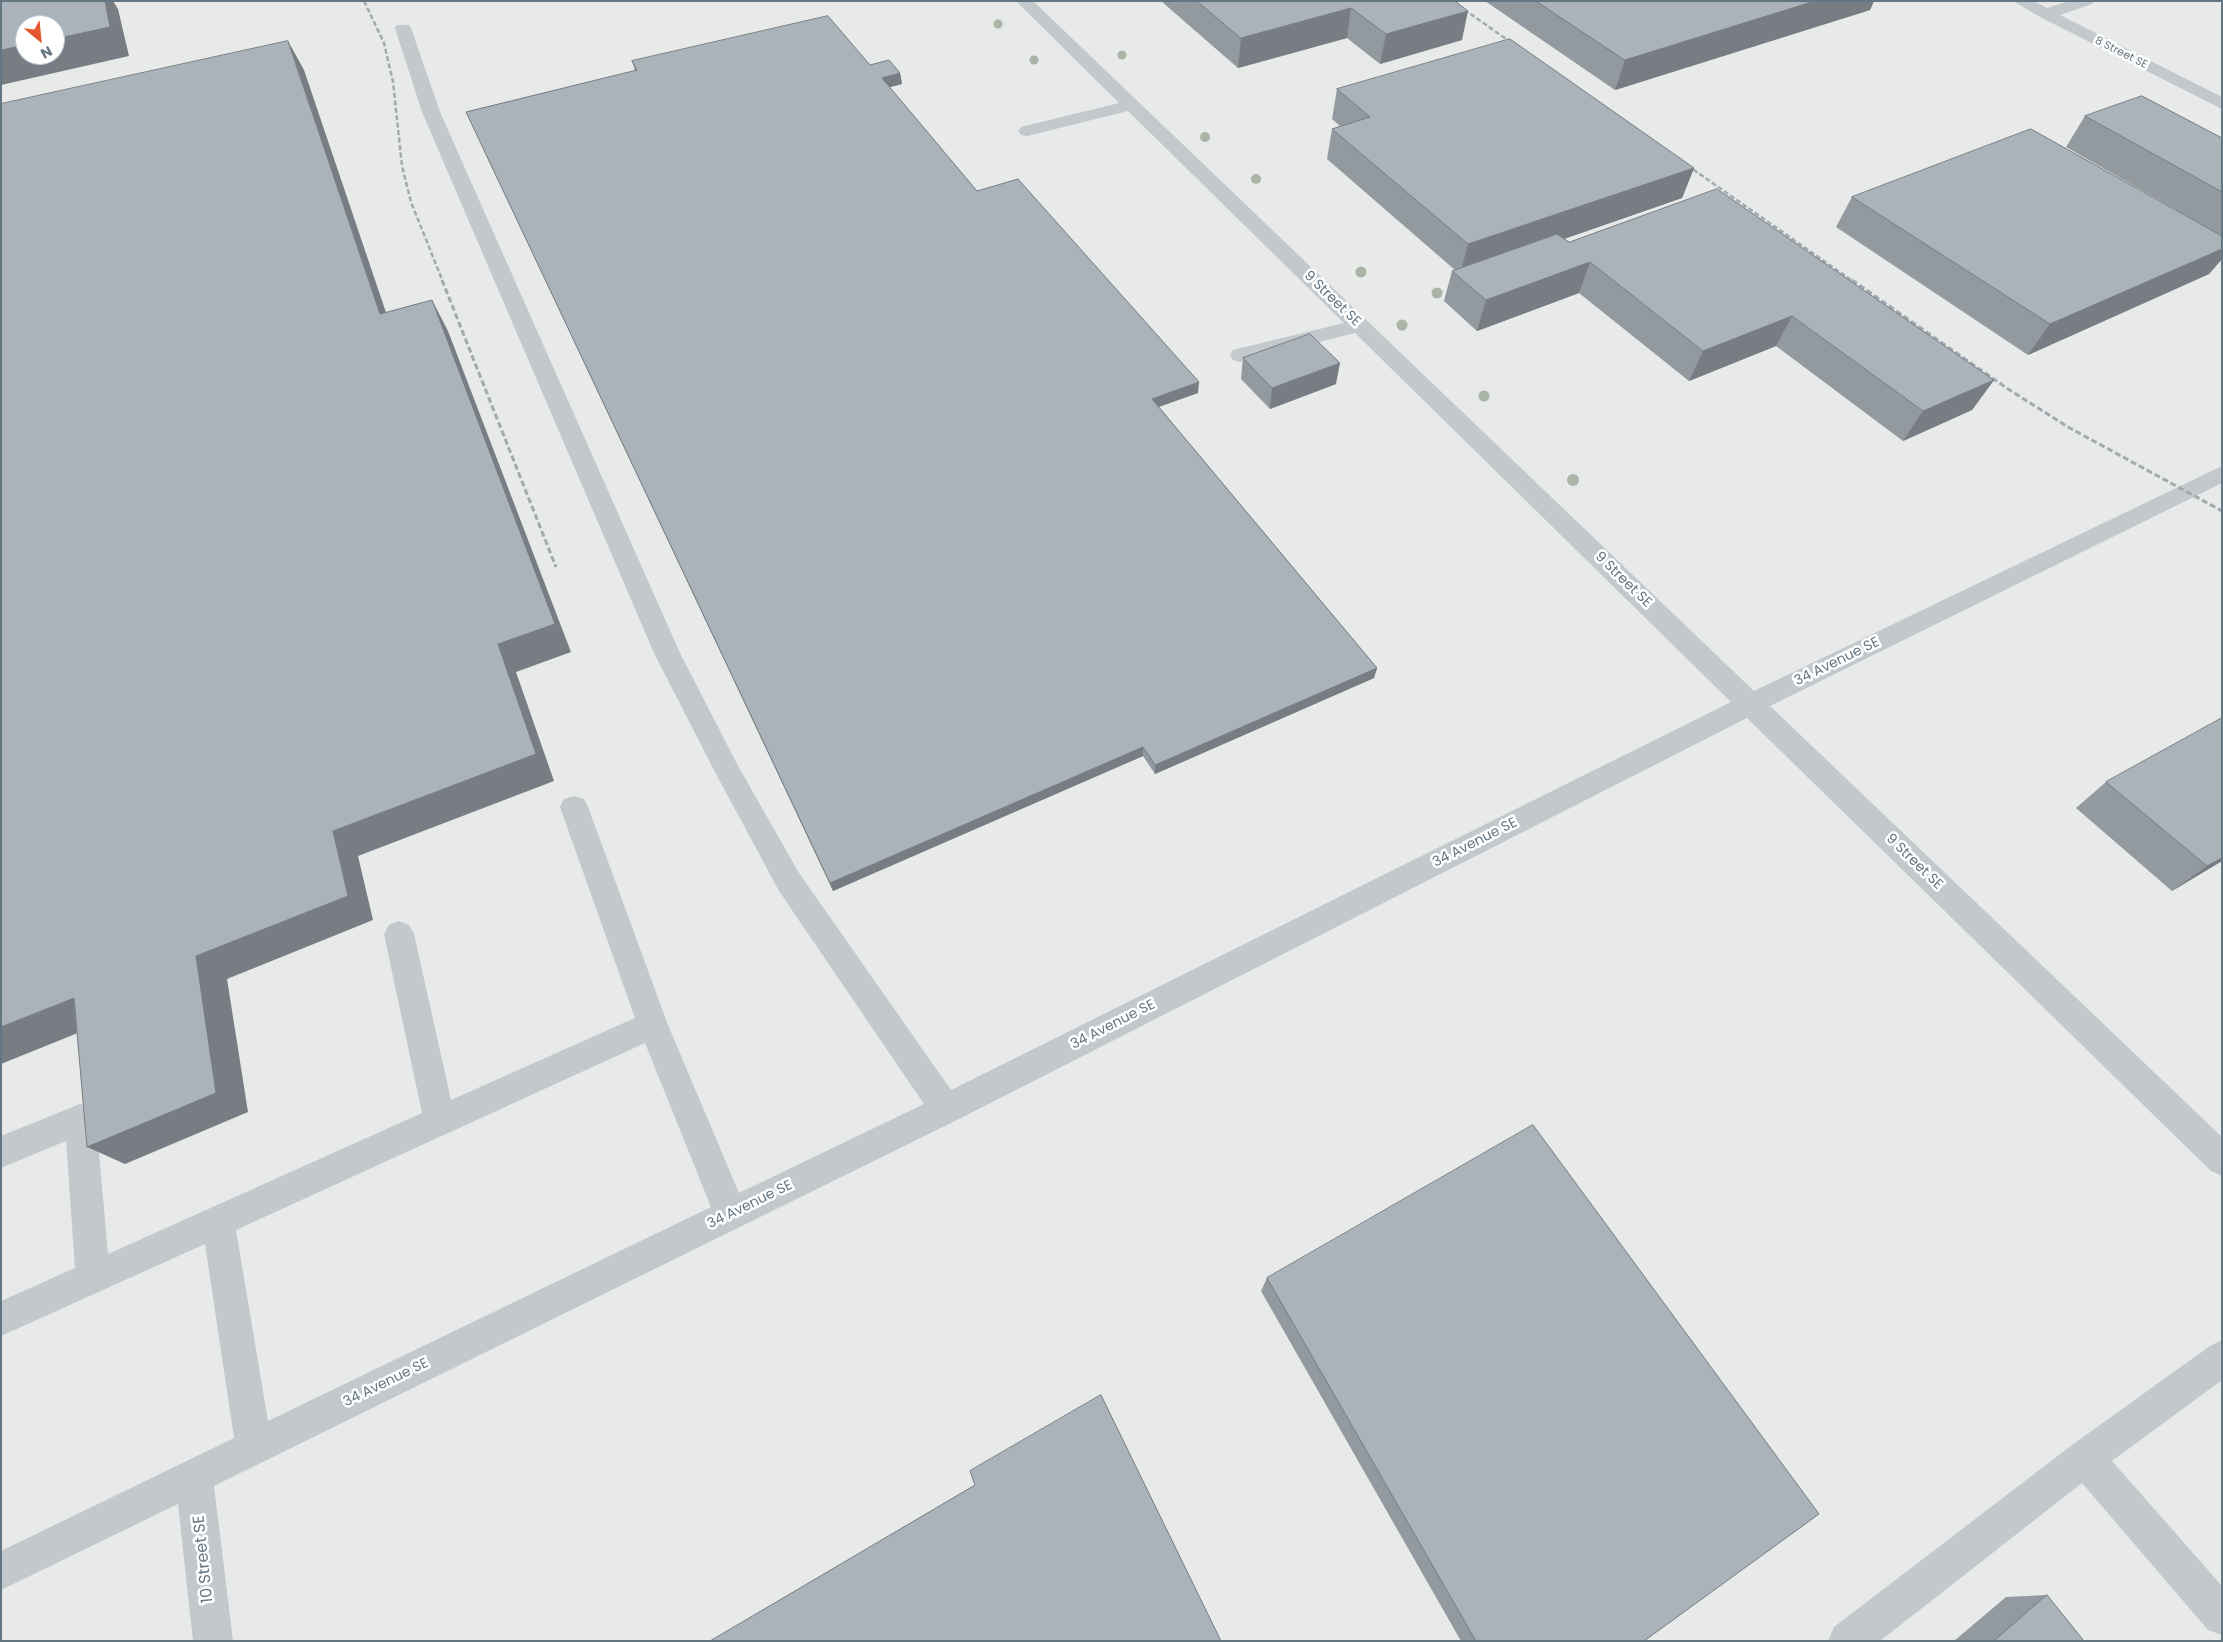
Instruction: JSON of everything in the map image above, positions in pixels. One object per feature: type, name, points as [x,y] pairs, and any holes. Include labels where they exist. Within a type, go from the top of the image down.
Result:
[{"type":"street","name":"9 Street SE","points":[[1024,1],[2222,1160]]},
{"type":"street","name":"8 Street SE","points":[[2021,1],[2222,104]]},
{"type":"street","points":[[2046,14],[2086,1]]},
{"type":"street","points":[[403,28],[430,112],[667,653],[728,772],[789,882],[946,1109]]},
{"type":"street","points":[[1027,131],[1132,106]]},
{"type":"street","points":[[1240,355],[1359,326]]},
{"type":"street","name":"34 Avenue SE","points":[[1,1570],[946,1109],[1752,704],[2222,474]]},
{"type":"street","points":[[574,807],[654,1025],[730,1214]]},
{"type":"street","points":[[399,934],[440,1122]]},
{"type":"street","points":[[1,1319],[654,1025]]},
{"type":"street","points":[[1,1152],[80,1119],[94,1277]]},
{"type":"street","points":[[218,1221],[254,1447]]},
{"type":"street","points":[[1848,1641],[2085,1458],[2222,1358]]},
{"type":"street","points":[[2085,1458],[2222,1616]]},
{"type":"street","name":"10 Street SE","points":[[194,1476],[213,1641]]},
{"type":"shaded area","points":[[1,1],[2222,1],[2222,1641],[1,1641]]},
{"type":"building","points":[[1,1],[105,1],[110,27],[65,37],[65,15],[15,15],[15,47],[1,50]]},
{"type":"building","points":[[1197,1],[1455,1],[1468,11],[1386,34],[1351,8],[1241,38]]},
{"type":"building","points":[[1536,1],[1815,1],[1625,60]]},
{"type":"building","points":[[828,16],[870,65],[889,60],[900,73],[882,78],[977,191],[1018,179],[1199,382],[1152,399],[1377,668],[1155,765],[1143,747],[830,883],[466,112],[637,70],[632,61]]},
{"type":"building","points":[[1510,39],[1694,168],[1468,244],[1332,129],[1370,117],[1337,89]]},
{"type":"building","points":[[288,41],[380,314],[432,300],[555,624],[498,644],[536,754],[333,831],[348,896],[196,956],[216,1093],[87,1147],[74,998],[1,1027],[1,104]]},
{"type":"building","points":[[2142,96],[2222,138],[2222,192],[2085,116]]},
{"type":"building","points":[[2031,129],[2222,236],[2222,249],[2050,324],[1852,197]]},
{"type":"building","points":[[1717,189],[1994,380],[1923,411],[1792,316],[1703,351],[1590,262],[1486,300],[1452,271],[1557,234],[1569,242]]},
{"type":"building","points":[[1310,334],[1340,363],[1272,388],[1243,358]]},
{"type":"building","points":[[2222,718],[2222,858],[2207,866],[2106,782]]},
{"type":"building","points":[[1533,1125],[1819,1514],[1644,1641],[1476,1641],[1267,1278]]},
{"type":"building","points":[[1101,1395],[1221,1641],[710,1641],[975,1485],[970,1471]]},
{"type":"building","points":[[2047,1595],[2084,1641],[1994,1641]]},
{"type":"railway","points":[[364,1],[384,43],[393,82],[402,166],[411,202],[443,282]]},
{"type":"railway","points":[[1452,1],[1519,48]]},
{"type":"railway","points":[[1681,161],[1854,282]]},
{"type":"railway","points":[[442,280],[556,567]]},
{"type":"railway","points":[[1852,280],[2008,389],[2068,427],[2222,511]]}]
